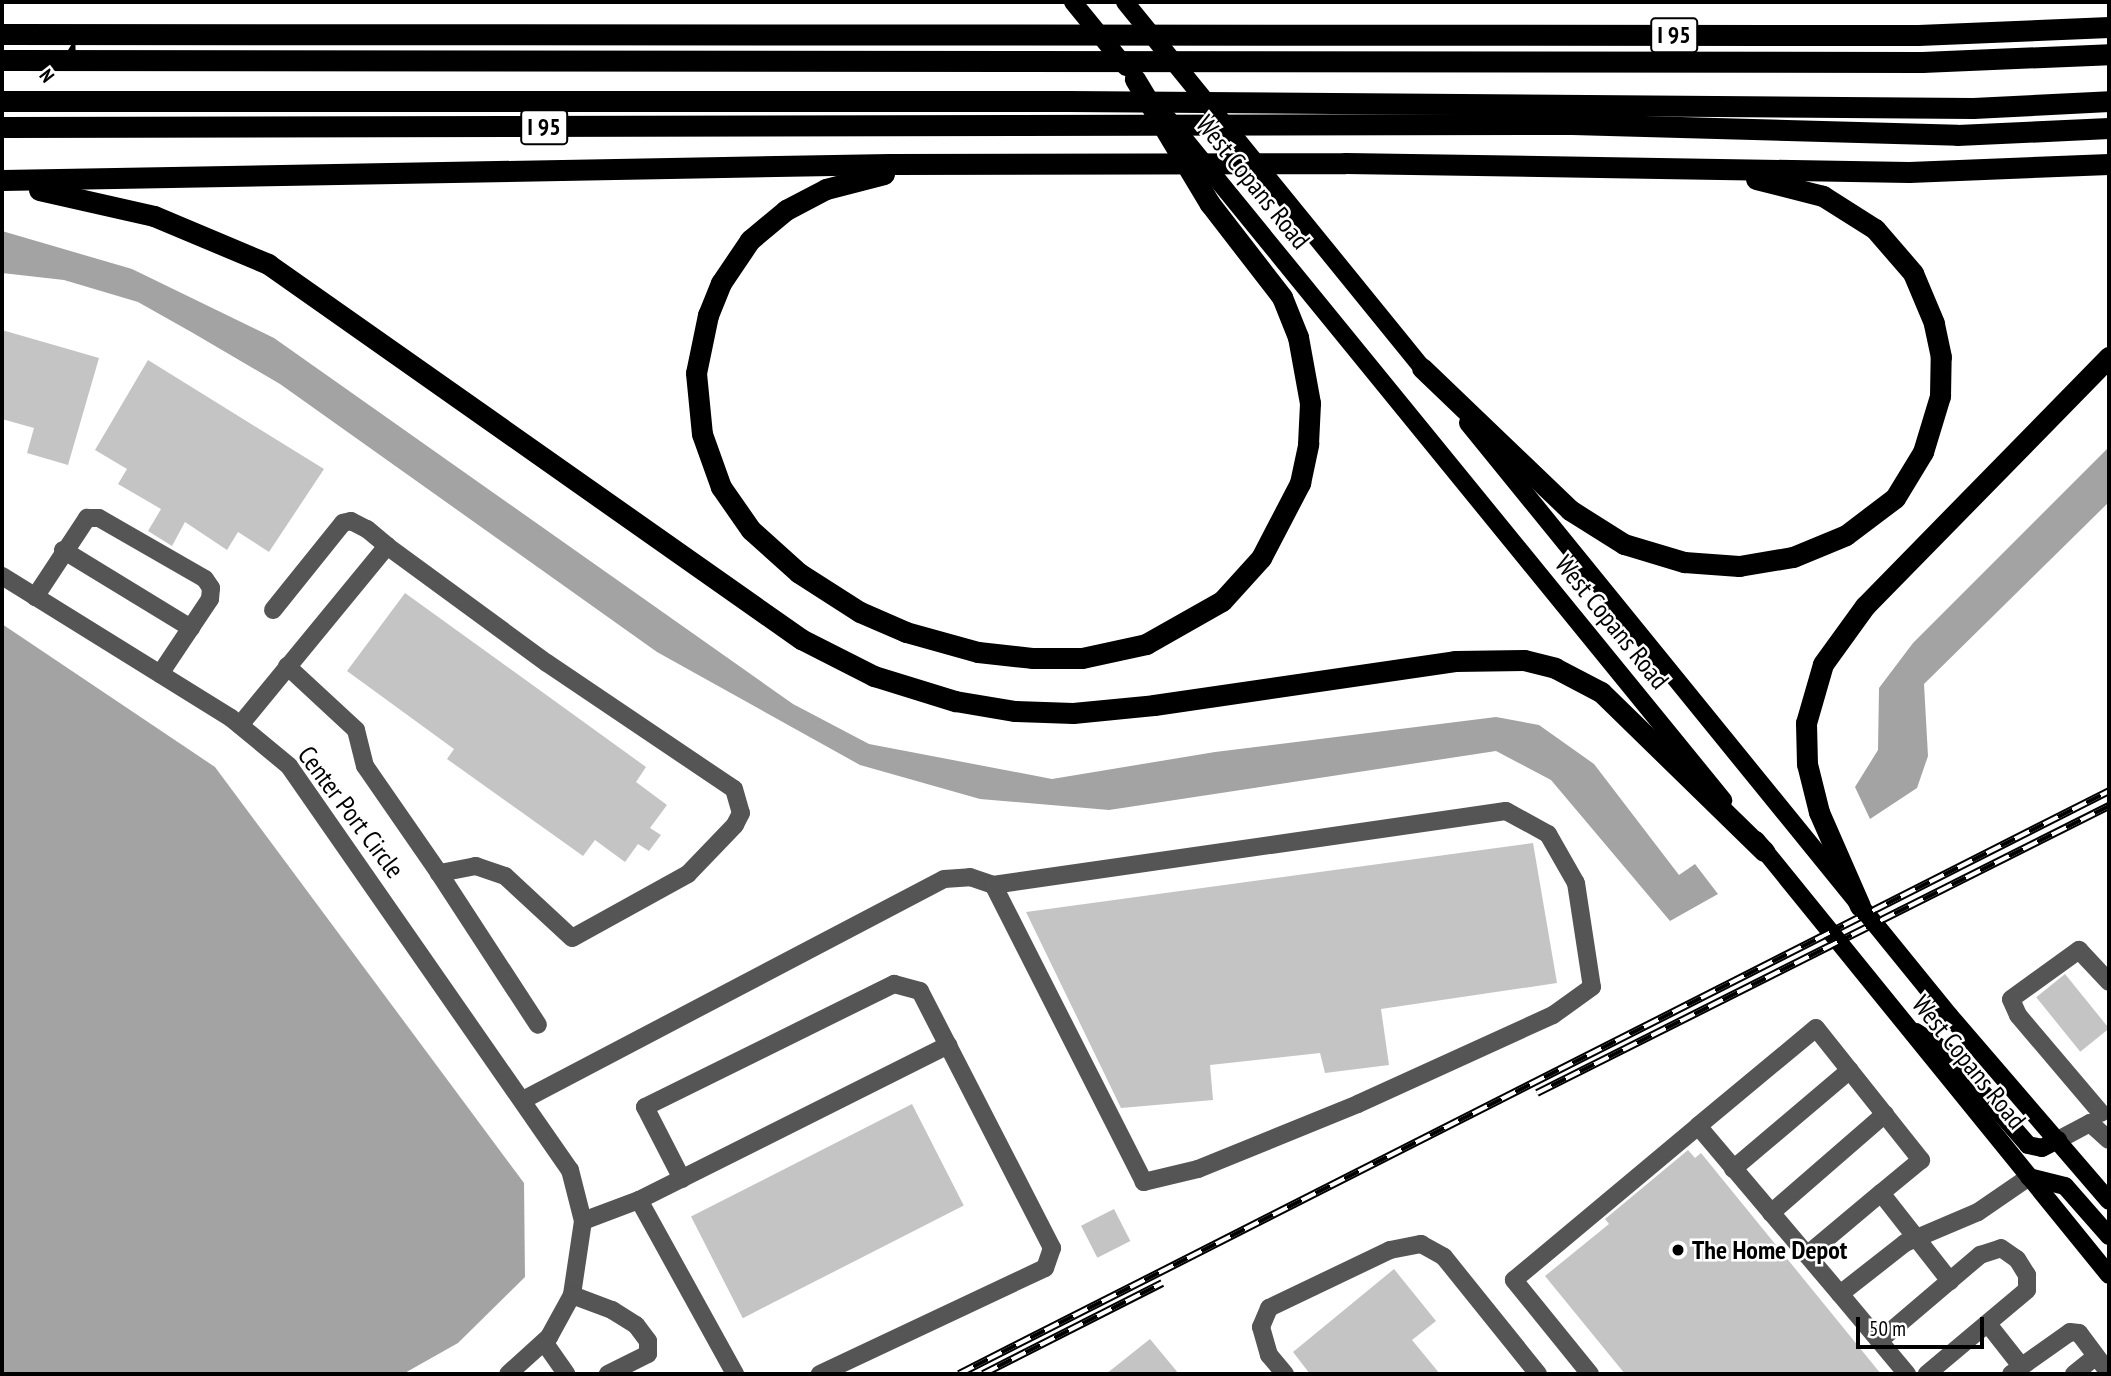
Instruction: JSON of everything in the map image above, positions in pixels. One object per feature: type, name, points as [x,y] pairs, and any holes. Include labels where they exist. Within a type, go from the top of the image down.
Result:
[{"type":"highway","name":"I 95","points":[[2,34],[1918,36],[2109,27]]},
{"type":"highway","points":[[2,60],[1260,59],[1922,62],[2109,54]]},
{"type":"highway","points":[[960,164],[870,176],[826,189],[786,210],[750,240],[715,296],[698,354],[698,414],[713,471],[740,517],[782,560],[835,598],[906,632],[978,652],[1058,659],[1105,655],[1167,636],[1236,589],[1272,541],[1300,483],[1308,444],[1310,403],[1298,337],[1282,297],[1210,204],[1135,79]]},
{"type":"highway","points":[[2,101],[1068,101],[1973,108],[2109,101]]},
{"type":"highway","name":"I 95","points":[[2,127],[1315,128],[1572,124],[1957,135],[2109,128]]},
{"type":"highway","points":[[2,180],[1113,162],[1958,172],[2109,164]]},
{"type":"highway","points":[[1422,368],[1570,510],[1610,537],[1650,554],[1700,565],[1758,564],[1811,551],[1875,517],[1915,467],[1938,406],[1941,357],[1921,289],[1890,243],[1841,205],[1781,184],[1703,169]]},
{"type":"highway","points":[[2,186],[128,208],[190,228],[268,264],[801,639],[892,682],[984,706],[1073,713],[1154,705],[1455,661],[1524,660],[1556,668],[1601,692],[1764,851]]},
{"type":"highway","points":[[1860,906],[1819,812],[1807,764],[1806,723],[1823,664],[1842,632],[1865,606],[2109,357]]},
{"type":"main road","name":"West Copans Road","points":[[1073,2],[2109,1275]]},
{"type":"main road","name":"West Copans Road","points":[[1125,2],[1860,906],[2109,1201]]},
{"type":"main road","points":[[1906,1027],[1947,1052],[2028,1145],[2042,1148],[2058,1140]]},
{"type":"main road","points":[[2029,1177],[2065,1186],[2109,1236]]},
{"type":"street","points":[[35,597],[63,550],[87,518],[99,518],[205,579],[211,587],[210,599],[160,674]]},
{"type":"street","points":[[272,610],[342,523],[351,521],[367,529],[547,663],[734,789],[741,813],[735,825],[688,874],[572,938],[505,876],[476,866],[439,873]]},
{"type":"street","points":[[240,725],[286,666],[331,618],[387,546]]},
{"type":"street","points":[[63,550],[191,628]]},
{"type":"street","name":"Center Port Circle","points":[[2,576],[240,725],[289,766],[570,1170],[583,1221],[572,1295],[544,1342],[508,1374]]},
{"type":"street","points":[[286,666],[356,730],[365,766],[439,873],[538,1025]]},
{"type":"street","points":[[523,1100],[944,879],[970,877],[993,886],[1506,811],[1548,834],[1576,883],[1592,987],[1553,1015],[1358,1104],[1198,1169],[1144,1182],[993,886]]},
{"type":"street","points":[[2109,982],[2079,950],[2011,999],[2018,1015],[2100,1114],[2109,1140]]},
{"type":"street","points":[[682,1179],[645,1107],[894,984],[920,991],[1052,1248],[1045,1268],[820,1374]]},
{"type":"street","points":[[1590,1374],[1514,1280],[1816,1028],[1921,1160],[1807,1255]]},
{"type":"street","points":[[583,1221],[682,1179],[948,1045]]},
{"type":"street","points":[[1733,1169],[1850,1070]]},
{"type":"street","points":[[1771,1213],[1885,1114]]},
{"type":"street","points":[[2058,1140],[2100,1114]]},
{"type":"street","points":[[1698,1126],[1907,1374]]},
{"type":"street","points":[[1840,1294],[1916,1239],[1978,1212],[2029,1177]]},
{"type":"street","points":[[1881,1193],[1950,1281]]},
{"type":"street","points":[[639,1199],[735,1374]]},
{"type":"street","points":[[1285,1374],[1269,1355],[1261,1327],[1269,1308],[1390,1251],[1420,1244],[1444,1257],[1538,1374]]},
{"type":"street","points":[[1879,1341],[1980,1255],[2001,1248],[2017,1259],[2028,1275],[2027,1290],[1927,1374]]},
{"type":"street","points":[[572,1295],[612,1310],[636,1325],[648,1341],[648,1354],[608,1374]]},
{"type":"street","points":[[1987,1324],[2016,1370],[2070,1332],[2078,1333],[2109,1373]]},
{"type":"street","points":[[544,1342],[566,1374]]},
{"type":"street","points":[[2074,1374],[2096,1356]]},
{"type":"shaded area","points":[[2,231],[132,269],[274,338],[793,704],[869,744],[1052,779],[1215,752],[1496,717],[1539,725],[1594,764],[1679,875],[1695,864],[1718,894],[1670,921],[1551,780],[1496,751],[1109,810],[980,799],[860,765],[657,652],[280,384],[193,333],[138,302],[64,280],[2,273]]},
{"type":"shaded area","points":[[2109,447],[2109,502],[1924,684],[1928,756],[1917,788],[1870,819],[1855,787],[1878,750],[1879,688],[1913,643]]},
{"type":"shaded area","points":[[2,624],[215,767],[524,1183],[525,1277],[458,1343],[403,1374],[2,1374]]},
{"type":"building","points":[[2,330],[99,358],[68,465],[27,453],[34,428],[2,419]]},
{"type":"building","points":[[148,360],[324,469],[269,552],[238,532],[227,550],[185,522],[172,546],[148,531],[161,509],[118,484],[127,469],[95,450]]},
{"type":"building","points":[[405,593],[646,767],[636,782],[667,805],[650,828],[661,835],[649,851],[638,844],[625,862],[595,840],[583,856],[447,759],[454,749],[347,671]]},
{"type":"building","points":[[1533,843],[1557,983],[1381,1009],[1389,1065],[1325,1073],[1320,1053],[1210,1065],[1213,1100],[1121,1108],[1026,912]]},
{"type":"building","points":[[2065,974],[2109,1028],[2080,1052],[2036,997]]},
{"type":"building","points":[[912,1104],[964,1206],[743,1318],[691,1217]]},
{"type":"building","name":"The Home Depot","points":[[1688,1150],[1695,1158],[1701,1153],[1881,1374],[1625,1374],[1545,1276],[1609,1224],[1605,1219]]},
{"type":"building","points":[[1114,1209],[1130,1241],[1097,1258],[1081,1226]]},
{"type":"building","points":[[1394,1269],[1436,1321],[1412,1340],[1440,1374],[1310,1374],[1293,1352]]},
{"type":"building","points":[[1150,1339],[1179,1374],[1106,1374]]},
{"type":"railway","points":[[959,1374],[2109,791]]},
{"type":"railway","points":[[1537,1093],[2109,806]]},
{"type":"railway","points":[[983,1374],[1162,1283]]},
{"type":"place","name":"The Home Depot","points":[[1678,1250]]}]
